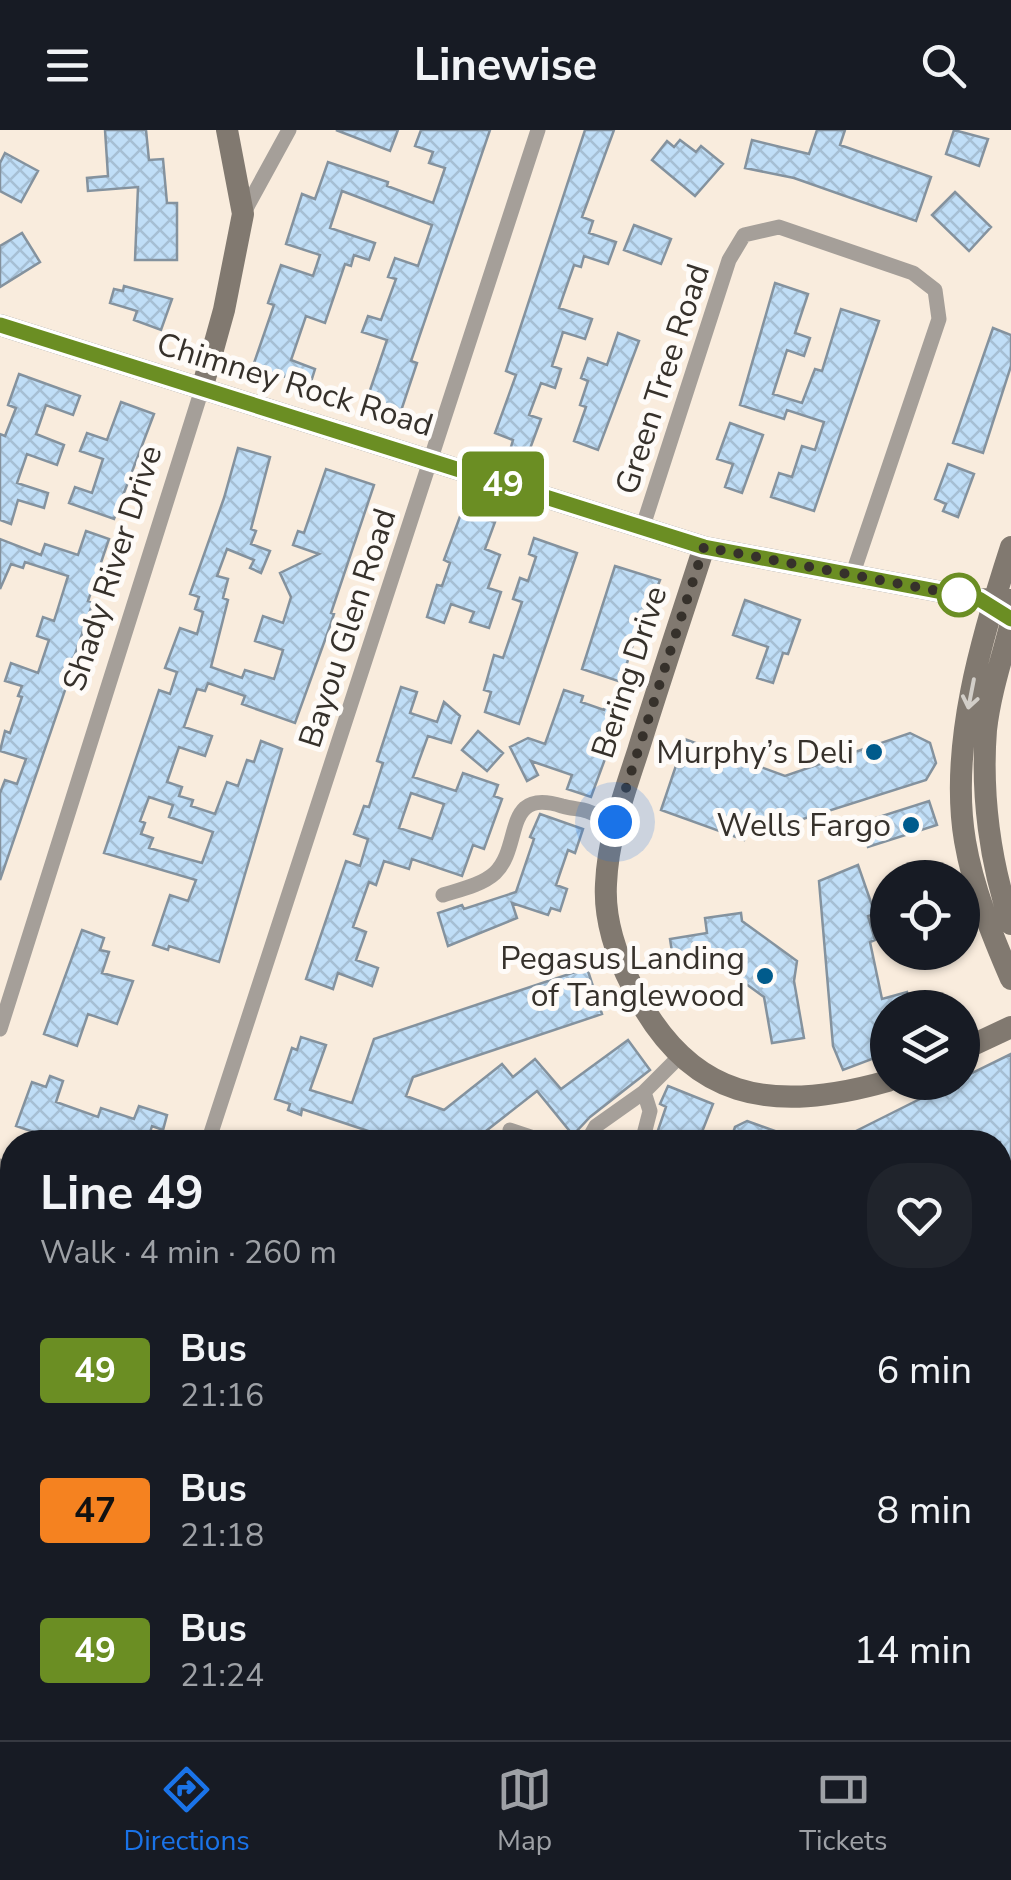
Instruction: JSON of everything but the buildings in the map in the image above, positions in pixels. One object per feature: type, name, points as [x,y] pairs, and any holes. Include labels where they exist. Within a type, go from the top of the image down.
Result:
[{"type":"main road","points":[[227,130],[243,214]]},
{"type":"main road","name":"Shady River Drive","points":[[202,390],[224,310],[243,214]]},
{"type":"main road","name":"Chimney Rock Road","points":[[0,326],[704,547],[999,608]]},
{"type":"main road","points":[[1011,546],[999,608],[986,729],[989,826],[994,863],[1011,924]]},
{"type":"main road","name":"Bering Drive","points":[[704,547],[607,820],[608,923],[626,976],[644,1012],[679,1057],[723,1086],[763,1094],[809,1096],[870,1086]]},
{"type":"main road","points":[[999,608],[969,701],[962,782],[965,840],[986,917],[1011,980]]},
{"type":"main road","points":[[965,840],[989,826]]},
{"type":"main road","points":[[980,1042],[1011,1027]]},
{"type":"street","name":"Shady River Drive","points":[[243,214],[289,130]]},
{"type":"street","name":"Bayou Glen Road","points":[[212,1130],[538,130]]},
{"type":"street","name":"Green Tree Road","points":[[642,529],[728,260],[744,234],[778,226],[914,273],[934,290],[939,320],[852,576]]},
{"type":"street","name":"Shady River Drive","points":[[0,1029],[202,390]]},
{"type":"street","points":[[443,895],[493,875],[504,861],[519,815],[527,805],[544,800],[584,809],[607,820]]},
{"type":"street","points":[[594,1130],[644,1092],[679,1057]]},
{"type":"street","points":[[644,1092],[649,1119],[646,1130]]},
{"type":"bus line","name":"49","points":[[0,325],[642,529],[704,547],[979,599],[1011,619]]},
{"type":"place","name":"Murphy’s Deli","points":[[874,752]]},
{"type":"place","name":"Wells Fargo","points":[[911,825]]},
{"type":"place","name":"Pegasus Landing of Tanglewood","points":[[765,976]]},
{"type":"route","points":[[615,822],[704,547],[959,595]]}]
